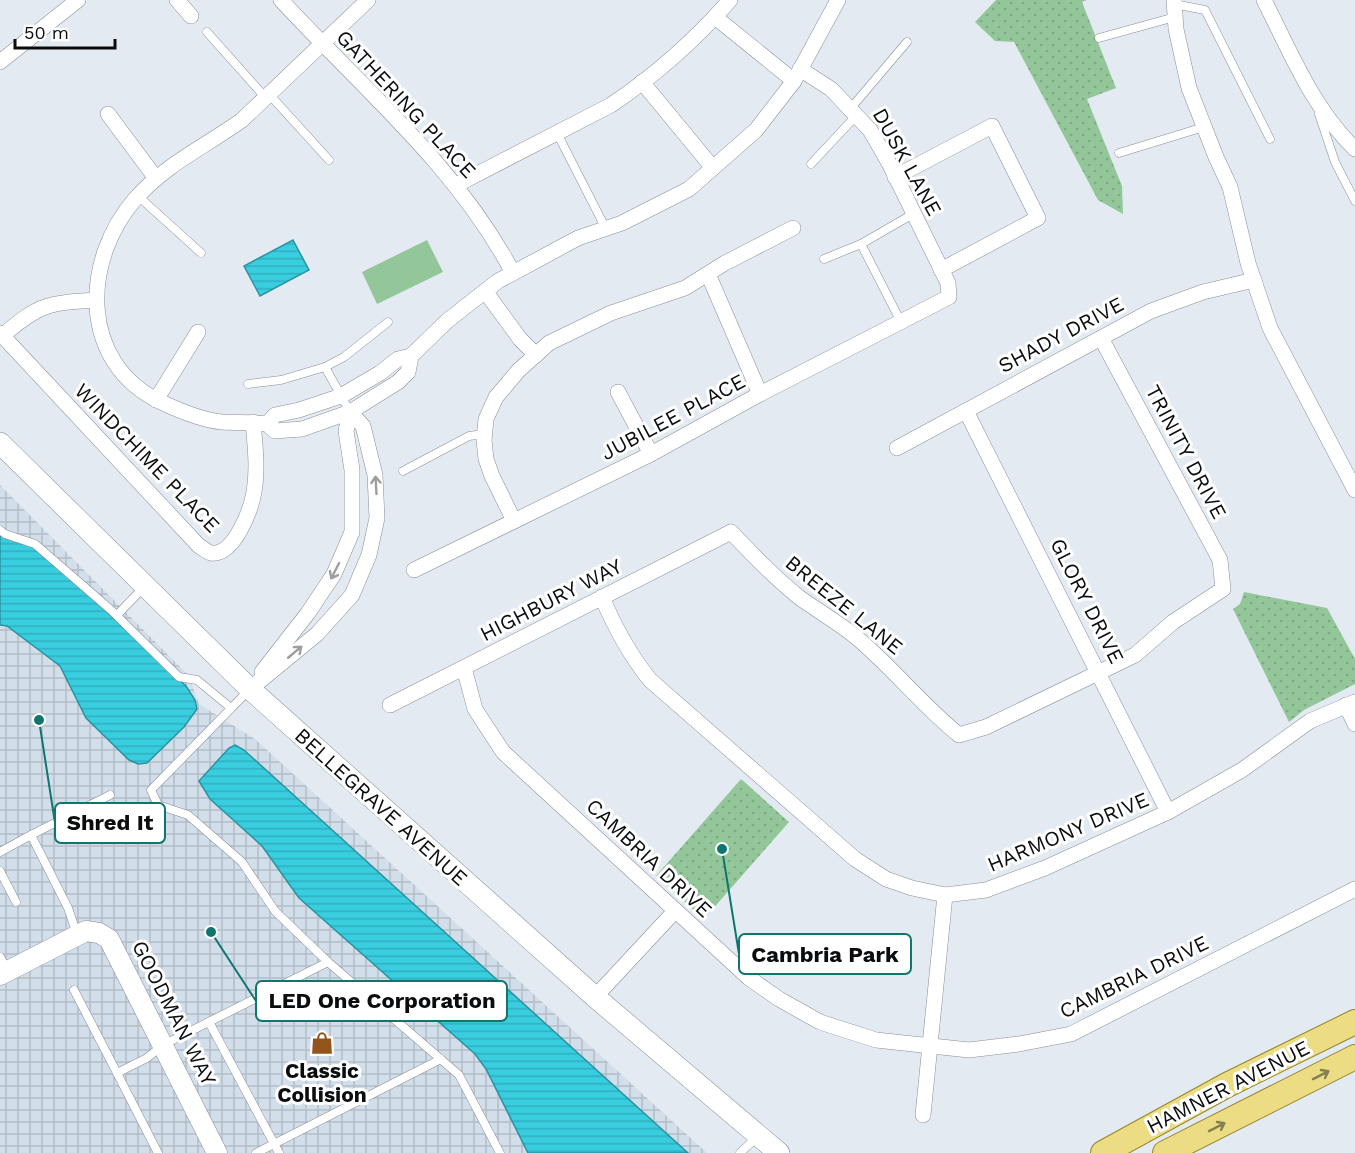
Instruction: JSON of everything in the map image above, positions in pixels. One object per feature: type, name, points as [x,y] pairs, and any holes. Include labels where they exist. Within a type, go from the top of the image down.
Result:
[{"type":"main road","name":"BELLEGRAVE AVENUE","points":[[0,443],[250,689],[595,997],[779,1153]]},
{"type":"main road","name":"HAMNER AVENUE","points":[[1102,1153],[1227,1085],[1355,1022]]},
{"type":"main road","name":"HAMNER AVENUE","points":[[1165,1153],[1355,1057]]},
{"type":"street","points":[[0,62],[78,0]]},
{"type":"street","points":[[177,0],[190,16]]},
{"type":"street","name":"GATHERING PLACE","points":[[281,0],[321,44],[392,113],[456,185],[498,244],[513,273]]},
{"type":"street","points":[[368,0],[242,120],[181,158],[156,177],[138,196],[117,223],[104,249],[96,281],[98,322],[104,342],[116,364],[131,383],[156,400],[193,416],[220,422],[260,423],[275,431],[302,429],[350,412],[398,382],[408,372],[411,356]]},
{"type":"street","points":[[456,185],[611,105],[642,82],[715,17],[730,0]]},
{"type":"street","points":[[260,423],[275,415],[299,410],[341,396],[380,374],[398,359],[411,356],[447,321],[485,291],[513,273],[578,238],[606,229],[658,206],[688,189],[756,130],[797,75],[838,0]]},
{"type":"street","points":[[1264,0],[1312,95],[1341,136],[1355,149]]},
{"type":"street","points":[[1174,7],[1189,88],[1230,187],[1254,280],[1270,328],[1355,490]]},
{"type":"street","name":"DUSK LANE","points":[[715,17],[797,75],[831,89],[870,130],[942,270],[948,283],[949,297]]},
{"type":"street","points":[[642,82],[713,168]]},
{"type":"street","points":[[108,114],[156,177]]},
{"type":"street","points":[[895,177],[992,126],[1038,219],[942,270]]},
{"type":"street","points":[[514,521],[486,459],[484,434],[486,419],[496,397],[519,370],[549,343],[610,313],[685,288],[794,228]]},
{"type":"street","points":[[708,274],[760,394]]},
{"type":"street","name":"SHADY DRIVE","points":[[897,448],[1151,311],[1203,292],[1254,280]]},
{"type":"street","points":[[485,291],[520,339],[536,355]]},
{"type":"street","name":"JUBILEE PLACE","points":[[414,570],[651,454],[760,394],[949,297]]},
{"type":"street","points":[[1,334],[41,307],[96,300]]},
{"type":"street","points":[[156,400],[198,332]]},
{"type":"street","name":"WINDCHIME PLACE","points":[[1,334],[199,546],[209,553],[219,552],[232,543],[246,521],[254,493],[260,423]]},
{"type":"street","name":"TRINITY DRIVE","points":[[1099,672],[1135,655],[1173,622],[1223,589],[1220,560],[1101,338]]},
{"type":"street","points":[[618,392],[651,454]]},
{"type":"street","name":"GLORY DRIVE","points":[[966,411],[1168,812]]},
{"type":"street","points":[[250,689],[277,650],[308,613],[334,574],[350,535],[352,470],[346,431],[350,412]]},
{"type":"street","points":[[250,689],[317,634],[352,595],[369,555],[377,518],[375,475],[363,426],[350,412]]},
{"type":"street","name":"BREEZE LANE","points":[[731,532],[765,569],[855,636],[886,664],[935,716],[959,735],[986,727],[1099,672]]},
{"type":"street","name":"HIGHBURY WAY","points":[[390,705],[731,532]]},
{"type":"street","points":[[350,535],[372,541]]},
{"type":"street","name":"HARMONY DRIVE","points":[[602,597],[619,635],[650,680],[837,843],[886,879],[912,888],[945,895],[986,890],[1045,868],[1168,812],[1242,770],[1310,721],[1350,703]]},
{"type":"street","name":"CAMBRIA DRIVE","points":[[464,668],[475,709],[503,752],[749,978],[779,999],[820,1022],[876,1040],[969,1050],[1019,1044],[1071,1034],[1355,890]]},
{"type":"street","points":[[1350,703],[1355,724]]},
{"type":"street","points":[[923,1115],[945,895]]},
{"type":"street","points":[[595,997],[675,910]]},
{"type":"street","name":"GOODMAN WAY","points":[[77,935],[86,931],[99,933],[109,939],[218,1153]]},
{"type":"street","points":[[3,968],[77,935]]},
{"type":"lane","points":[[1099,38],[1174,7],[1205,10],[1270,139]]},
{"type":"lane","points":[[207,32],[329,160]]},
{"type":"lane","points":[[811,164],[906,42]]},
{"type":"lane","points":[[1312,95],[1335,162],[1355,201]]},
{"type":"lane","points":[[1119,153],[1204,127]]},
{"type":"lane","points":[[557,133],[606,229]]},
{"type":"lane","points":[[138,196],[201,253]]},
{"type":"lane","points":[[824,259],[861,244],[914,214]]},
{"type":"lane","points":[[861,244],[902,322]]},
{"type":"lane","points":[[248,384],[281,380],[325,367],[344,357],[388,322]]},
{"type":"lane","points":[[325,367],[350,412]]},
{"type":"lane","points":[[403,471],[469,436],[484,434]]},
{"type":"lane","points":[[0,530],[5,534],[35,544],[117,615],[179,677],[196,680],[231,708]]},
{"type":"lane","points":[[117,615],[146,585]]},
{"type":"lane","points":[[250,689],[150,790],[158,805],[188,815],[242,862],[274,910],[328,962],[459,1075],[500,1153]]},
{"type":"lane","points":[[0,852],[110,795]]},
{"type":"lane","points":[[31,835],[68,908],[77,935]]},
{"type":"lane","points":[[0,871],[16,902]]},
{"type":"lane","points":[[117,1073],[147,1058],[163,1045],[328,962]]},
{"type":"lane","points":[[74,990],[159,1153]]},
{"type":"lane","points":[[209,1022],[279,1153]]},
{"type":"lane","points":[[256,1153],[441,1059]]},
{"type":"lane","points":[[740,1153],[759,1135]]},
{"type":"shaded area","points":[[0,485],[189,676],[199,704],[255,739],[707,1153],[0,1153]]},
{"type":"green space","points":[[996,0],[1087,0],[1082,2],[1116,88],[1087,99],[1122,186],[1123,214],[1098,200],[1014,42],[995,41],[975,22]]},
{"type":"green space","points":[[427,240],[443,272],[377,304],[362,272]]},
{"type":"green space","points":[[1244,592],[1327,608],[1355,659],[1355,684],[1304,710],[1289,722],[1233,609],[1240,604]]},
{"type":"green space","points":[[741,779],[789,822],[704,919],[656,876]]},
{"type":"water","points":[[293,240],[309,270],[260,296],[244,266]]},
{"type":"water","points":[[0,533],[30,544],[55,563],[186,686],[195,700],[197,709],[184,727],[147,763],[138,764],[129,760],[86,718],[60,666],[7,626],[0,625]]},
{"type":"water","points":[[235,745],[244,750],[688,1153],[528,1153],[486,1069],[475,1054],[299,898],[262,846],[210,799],[199,781],[229,748]]},
{"type":"place","name":"Shred It","points":[[39,720]]},
{"type":"place","name":"Cambria Park","points":[[722,849]]},
{"type":"place","name":"LED One Corporation","points":[[211,932]]},
{"type":"place","name":"Classic Collision","points":[[322,1043]]}]
